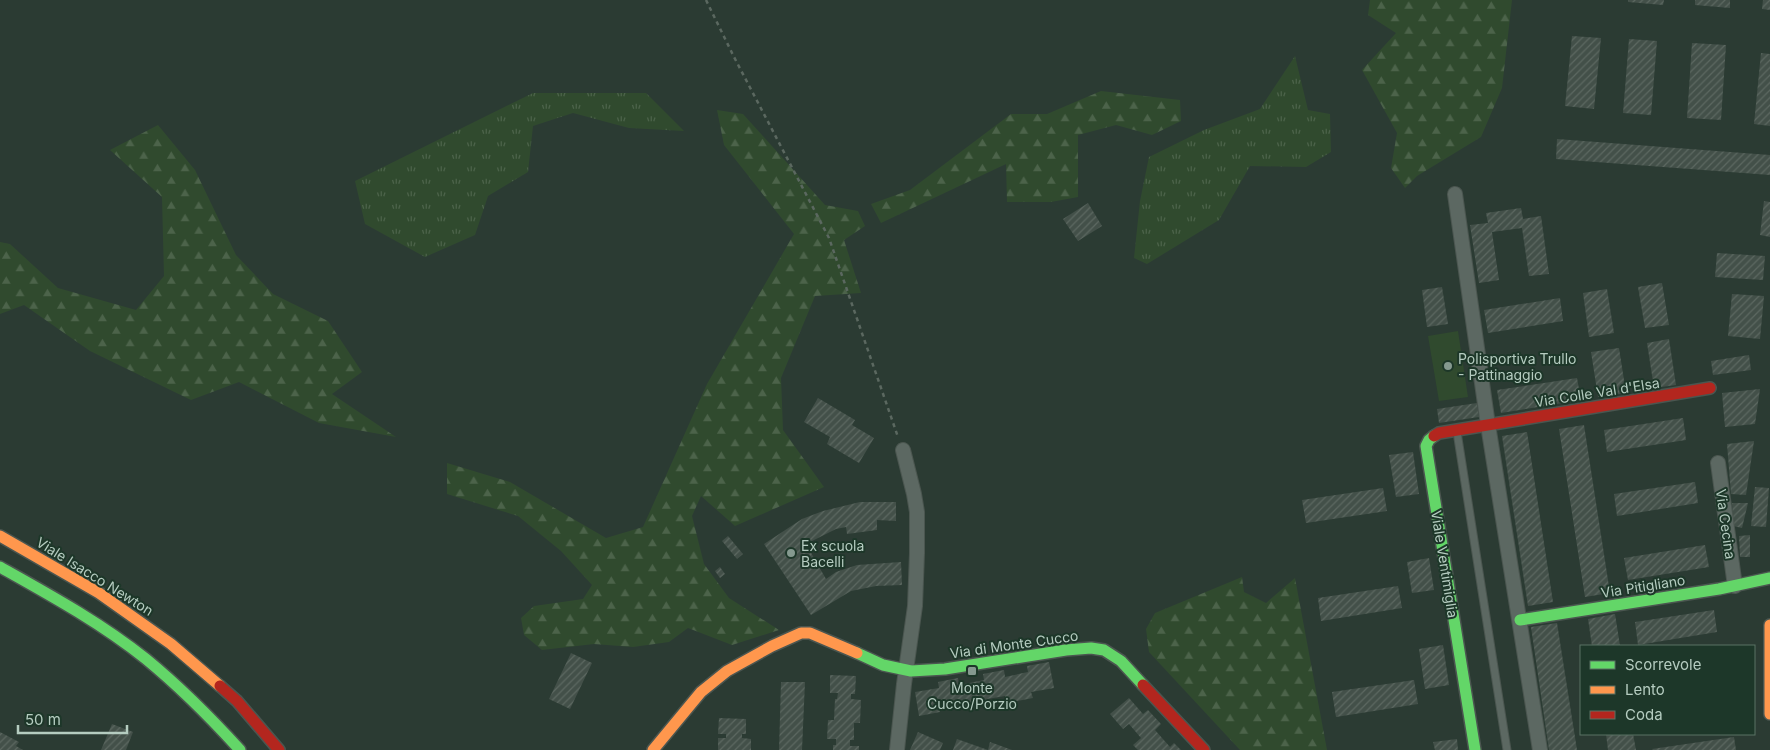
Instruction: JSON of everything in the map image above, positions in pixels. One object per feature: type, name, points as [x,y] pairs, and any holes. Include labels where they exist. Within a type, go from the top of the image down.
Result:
[{"type":"main road","name":"Via Colle Val d'Elsa","points":[[1488,425],[1710,388]]},
{"type":"main road","name":"Viale Ventimiglia","points":[[1475,750],[1426,446],[1429,439],[1435,435],[1488,425]]},
{"type":"main road","name":"Viale Isacco Newton","points":[[0,536],[99,593],[171,644],[237,701],[279,750]]},
{"type":"main road","points":[[0,567],[92,622],[163,672],[191,698],[240,750]]},
{"type":"main road","name":"Via Pitigliano","points":[[1520,620],[1735,586],[1770,578]]},
{"type":"main road","points":[[1770,626],[1770,714]]},
{"type":"main road","name":"Via di Monte Cucco","points":[[653,750],[688,706],[727,670],[801,633],[820,636],[883,665],[906,671],[945,669],[1066,650],[1091,648],[1104,650],[1121,661],[1204,750]]},
{"type":"street","points":[[1455,194],[1488,425],[1540,750]]},
{"type":"street","points":[[898,750],[915,606],[917,512],[904,453]]},
{"type":"street","name":"Via Cecina","points":[[1718,462],[1735,586]]},
{"type":"lane","points":[[1456,430],[1507,750]]},
{"type":"path","points":[[706,0],[829,238],[904,453]]},
{"type":"green space","points":[[1370,0],[1512,0],[1502,88],[1481,137],[1417,176],[1405,188],[1391,168],[1397,133],[1362,70],[1396,33],[1368,15]]},
{"type":"green space","points":[[1295,56],[1308,110],[1330,114],[1331,152],[1306,167],[1250,166],[1219,220],[1147,264],[1134,258],[1140,201],[1149,157],[1204,130],[1260,109]]},
{"type":"green space","points":[[1101,91],[1180,100],[1181,121],[1152,135],[1116,125],[1078,135],[1078,197],[1051,202],[1007,202],[1006,164],[881,223],[871,204],[910,190],[1011,114],[1047,114]]},
{"type":"green space","points":[[533,93],[646,93],[684,131],[629,128],[573,113],[533,126],[528,172],[488,196],[475,235],[425,257],[365,224],[355,181]]},
{"type":"green space","points":[[717,110],[743,114],[825,205],[858,211],[865,226],[844,240],[861,293],[815,296],[781,378],[783,430],[824,487],[735,526],[701,496],[692,516],[704,564],[729,598],[779,630],[732,645],[688,628],[669,642],[633,647],[594,644],[542,650],[524,635],[521,618],[534,606],[583,599],[592,585],[561,551],[518,516],[447,494],[447,463],[510,482],[606,538],[643,527],[707,384],[794,234],[724,145]]},
{"type":"green space","points":[[158,125],[195,170],[236,255],[273,294],[328,321],[362,372],[332,394],[396,437],[319,423],[239,382],[191,400],[90,351],[24,305],[0,314],[0,242],[10,244],[58,288],[136,310],[164,276],[162,197],[110,150]]},
{"type":"green space","name":"Polisportiva Trullo - Pattinaggio","points":[[1458,331],[1468,397],[1439,401],[1428,336]]},
{"type":"green space","points":[[1242,577],[1244,592],[1266,603],[1295,578],[1327,750],[1240,750],[1149,652],[1146,629],[1155,613]]},
{"type":"building","points":[[1628,0],[1664,0],[1663,5],[1628,2]]},
{"type":"building","points":[[1695,0],[1730,0],[1730,8],[1695,5]]},
{"type":"building","points":[[1763,0],[1770,0],[1770,10],[1762,9]]},
{"type":"building","points":[[1572,36],[1601,38],[1594,109],[1565,106]]},
{"type":"building","points":[[1629,39],[1657,41],[1651,115],[1623,113]]},
{"type":"building","points":[[1692,43],[1726,45],[1721,120],[1687,118]]},
{"type":"building","points":[[1761,53],[1770,54],[1770,126],[1754,124]]},
{"type":"building","points":[[1557,139],[1770,155],[1770,175],[1556,159]]},
{"type":"building","points":[[1764,201],[1770,202],[1770,237],[1760,235]]},
{"type":"building","points":[[1088,203],[1102,226],[1078,241],[1063,219]]},
{"type":"building","points":[[1521,208],[1523,219],[1541,216],[1549,274],[1529,276],[1522,228],[1492,232],[1499,280],[1479,283],[1470,225],[1488,223],[1486,213]]},
{"type":"building","points":[[1717,253],[1765,256],[1763,280],[1715,277]]},
{"type":"building","points":[[1662,283],[1669,325],[1645,328],[1638,287]]},
{"type":"building","points":[[1442,287],[1448,324],[1427,327],[1422,290]]},
{"type":"building","points":[[1607,289],[1614,333],[1589,337],[1583,293]]},
{"type":"building","points":[[1732,294],[1764,296],[1760,339],[1728,336]]},
{"type":"building","points":[[1560,298],[1563,321],[1488,333],[1484,310]]},
{"type":"building","points":[[1669,339],[1676,385],[1654,388],[1647,343]]},
{"type":"building","points":[[1619,348],[1626,393],[1598,397],[1591,352]]},
{"type":"building","points":[[1749,355],[1751,370],[1713,375],[1711,361]]},
{"type":"building","points":[[1577,378],[1581,400],[1501,413],[1497,390]]},
{"type":"building","points":[[1760,389],[1755,424],[1725,427],[1722,393]]},
{"type":"building","points":[[818,398],[855,420],[852,425],[874,438],[859,463],[827,444],[830,437],[804,422]]},
{"type":"building","points":[[1477,403],[1479,417],[1439,423],[1437,409]]},
{"type":"building","points":[[1683,418],[1686,440],[1607,452],[1604,430]]},
{"type":"building","points":[[1584,425],[1610,593],[1585,597],[1559,429]]},
{"type":"building","points":[[1527,432],[1553,602],[1528,606],[1502,436]]},
{"type":"building","points":[[1754,441],[1746,495],[1731,494],[1727,444]]},
{"type":"building","points":[[1413,452],[1419,494],[1396,497],[1389,455]]},
{"type":"building","points":[[1695,482],[1698,503],[1617,516],[1614,494]]},
{"type":"building","points":[[1755,487],[1769,488],[1766,527],[1751,526]]},
{"type":"building","points":[[1383,488],[1387,511],[1306,523],[1302,500]]},
{"type":"building","name":"Ex scuola Bacelli","points":[[860,502],[896,502],[896,521],[877,520],[877,530],[847,534],[846,527],[836,529],[806,544],[826,579],[836,572],[857,565],[901,562],[902,585],[876,586],[851,591],[811,615],[764,544],[802,519],[823,511]]},
{"type":"building","points":[[1732,503],[1748,503],[1742,528],[1733,526]]},
{"type":"building","points":[[1750,535],[1750,557],[1740,557],[1739,536]]},
{"type":"building","points":[[728,536],[743,554],[737,559],[722,541]]},
{"type":"building","points":[[1705,545],[1709,567],[1628,580],[1624,558]]},
{"type":"building","points":[[1429,558],[1434,590],[1412,593],[1407,562]]},
{"type":"building","points":[[720,567],[725,574],[720,578],[715,571]]},
{"type":"building","points":[[1398,586],[1402,608],[1321,621],[1318,598]]},
{"type":"building","points":[[1714,610],[1717,632],[1638,645],[1635,622]]},
{"type":"building","points":[[1615,614],[1620,645],[1592,645],[1588,619]]},
{"type":"building","points":[[1557,623],[1577,750],[1549,750],[1531,627]]},
{"type":"building","points":[[1443,645],[1449,685],[1425,689],[1419,649]]},
{"type":"building","points":[[571,653],[592,663],[570,709],[549,699]]},
{"type":"building","points":[[1049,662],[1054,688],[1031,692],[1033,698],[1007,703],[1005,696],[987,699],[988,705],[964,710],[962,701],[939,706],[940,712],[919,716],[915,692],[939,688],[938,682],[958,678],[959,685],[984,680],[983,674],[1004,670],[1005,677],[1028,672],[1027,666]]},
{"type":"building","points":[[830,675],[856,676],[855,694],[851,694],[851,699],[861,700],[860,723],[854,723],[854,740],[850,740],[850,746],[859,746],[859,750],[833,750],[833,745],[836,745],[836,739],[827,739],[828,720],[834,720],[835,699],[837,699],[838,693],[830,693]]},
{"type":"building","points":[[1414,680],[1418,704],[1336,717],[1332,692]]},
{"type":"building","points":[[781,682],[805,682],[802,750],[779,750]]},
{"type":"building","points":[[1129,698],[1143,714],[1148,710],[1161,724],[1155,730],[1170,747],[1174,743],[1181,750],[1138,750],[1133,745],[1141,738],[1129,724],[1123,729],[1110,714]]},
{"type":"building","points":[[719,718],[746,719],[746,734],[742,734],[742,738],[751,739],[751,750],[718,750],[718,738],[726,738],[726,734],[718,734]]},
{"type":"building","points":[[112,724],[133,732],[126,750],[101,750]]},
{"type":"building","points":[[0,732],[19,742],[16,746],[23,750],[0,750]]},
{"type":"building","points":[[918,732],[943,743],[940,750],[910,750]]},
{"type":"building","points":[[1606,735],[1633,735],[1636,750],[1608,750]]},
{"type":"building","points":[[1734,737],[1736,750],[1652,749]]},
{"type":"building","points":[[957,739],[988,750],[953,750]]},
{"type":"building","points":[[1457,739],[1458,750],[1435,750],[1433,742]]},
{"type":"building","points":[[990,742],[1012,750],[988,750]]},
{"type":"traffic: fast","points":[[1434,436],[1426,446],[1475,750]]},
{"type":"traffic: fast","points":[[0,567],[75,610],[129,646],[183,692],[240,750]]},
{"type":"traffic: fast","points":[[1520,620],[1719,589],[1770,578]]},
{"type":"traffic: fast","points":[[857,653],[883,665],[911,671],[945,669],[1066,650],[1091,648],[1104,650],[1121,661],[1143,685]]},
{"type":"traffic: slow","points":[[0,536],[99,593],[171,644],[220,686]]},
{"type":"traffic: slow","points":[[1770,625],[1770,714]]},
{"type":"traffic: slow","points":[[653,750],[701,692],[727,671],[772,646],[801,633],[810,633],[857,653]]},
{"type":"traffic: jam","points":[[1434,436],[1439,433],[1710,388]]},
{"type":"traffic: jam","points":[[1143,685],[1204,750]]},
{"type":"traffic: jam","points":[[220,686],[237,701],[279,750]]},
{"type":"place","name":"Polisportiva Trullo - Pattinaggio","points":[[1448,366]]},
{"type":"place","name":"Ex scuola Bacelli","points":[[791,553]]},
{"type":"place","name":"Monte Cucco/Porzio","points":[[972,671]]}]
